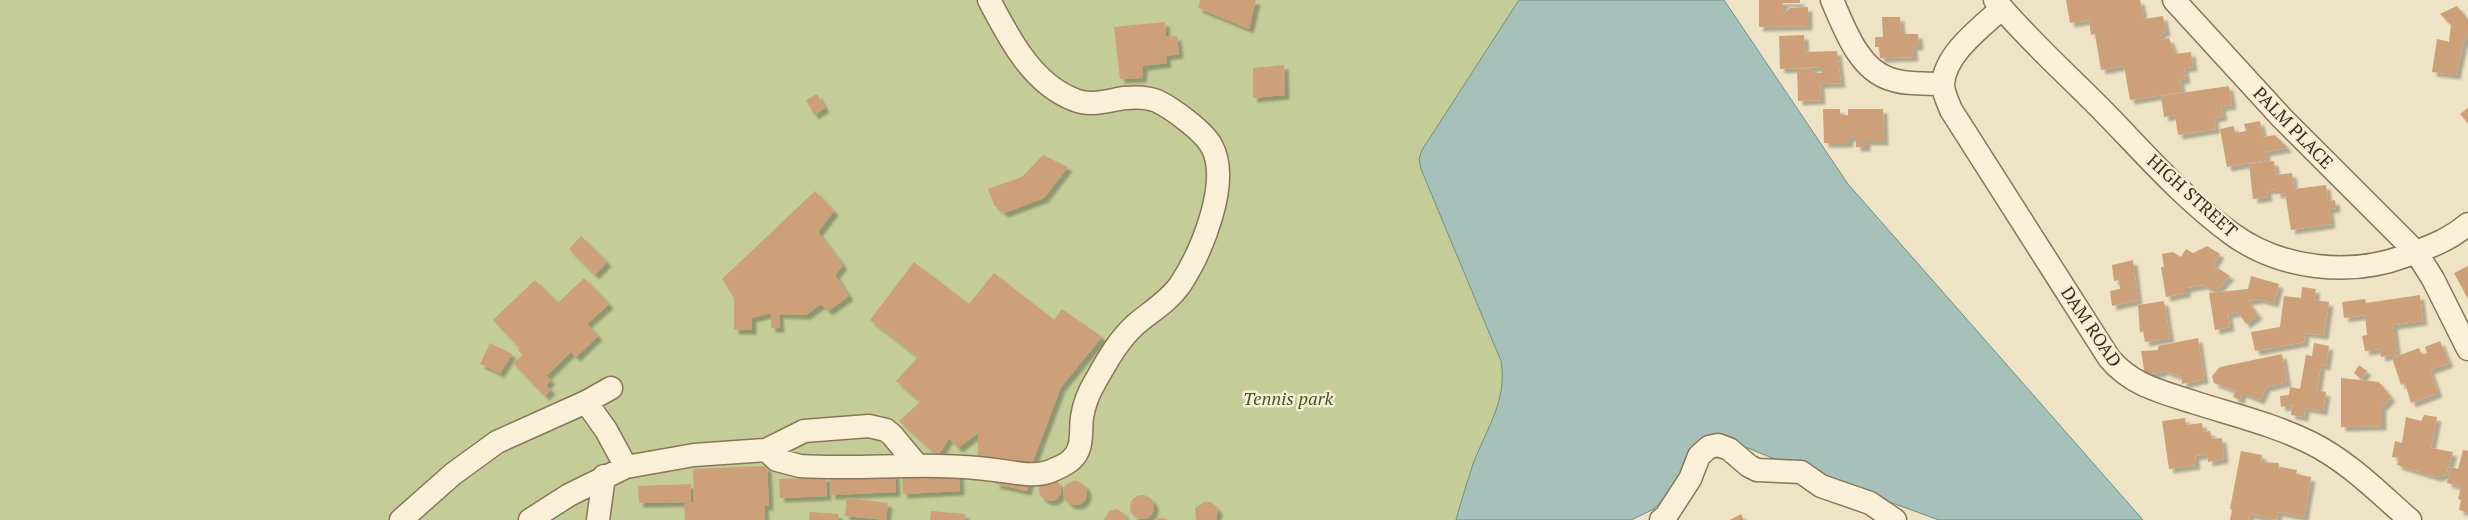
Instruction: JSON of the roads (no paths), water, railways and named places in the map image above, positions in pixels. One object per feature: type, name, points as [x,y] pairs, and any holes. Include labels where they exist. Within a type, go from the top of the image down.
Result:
[{"type":"street","points":[[766,450],[777,460],[800,466],[966,466],[1031,474],[1046,473],[1070,462],[1079,451],[1083,415],[1092,388],[1114,347],[1136,325],[1159,308],[1179,286],[1193,260],[1215,201],[1218,177],[1217,158],[1210,143],[1176,113],[1158,101],[1148,98],[1128,98],[1089,103],[1076,101],[1065,96],[1029,66],[1013,45],[989,0]]},
{"type":"street","points":[[1832,0],[1848,36],[1864,60],[1874,70],[1888,79],[1909,83],[1943,84],[1953,58],[1999,4]]},
{"type":"street","name":"PALM PLACE","points":[[2174,0],[2282,118],[2416,252],[2468,348]]},
{"type":"street","name":"HIGH STREET","points":[[1999,4],[2181,190],[2232,234],[2245,242],[2282,257],[2327,268],[2383,264],[2435,247],[2454,236],[2468,224]]},
{"type":"street","name":"DAM ROAD","points":[[1943,84],[1952,110],[2118,370],[2144,386],[2311,443],[2351,469],[2410,520]]},
{"type":"street","points":[[400,520],[453,474],[497,442],[586,402],[611,388]]},
{"type":"street","points":[[586,402],[606,430],[626,467]]},
{"type":"street","points":[[530,520],[604,476],[626,467],[694,455],[766,450],[804,431],[869,426],[886,430],[917,465]]},
{"type":"street","points":[[1661,520],[1666,516],[1690,479],[1699,456],[1709,447],[1718,445],[1729,449],[1748,466],[1757,470],[1801,472],[1821,486],[1870,503],[1895,520]]},
{"type":"street","points":[[598,520],[604,476]]},
{"type":"water","points":[[1519,0],[1724,0],[1848,184],[2143,520],[1939,520],[1804,471],[1721,437],[1654,509],[1631,520],[1456,520],[1473,464],[1499,401],[1502,375],[1501,361],[1421,169],[1419,159],[1422,150]]},
{"type":"park label","name":"Tennis park","points":[[1288,399]]}]
